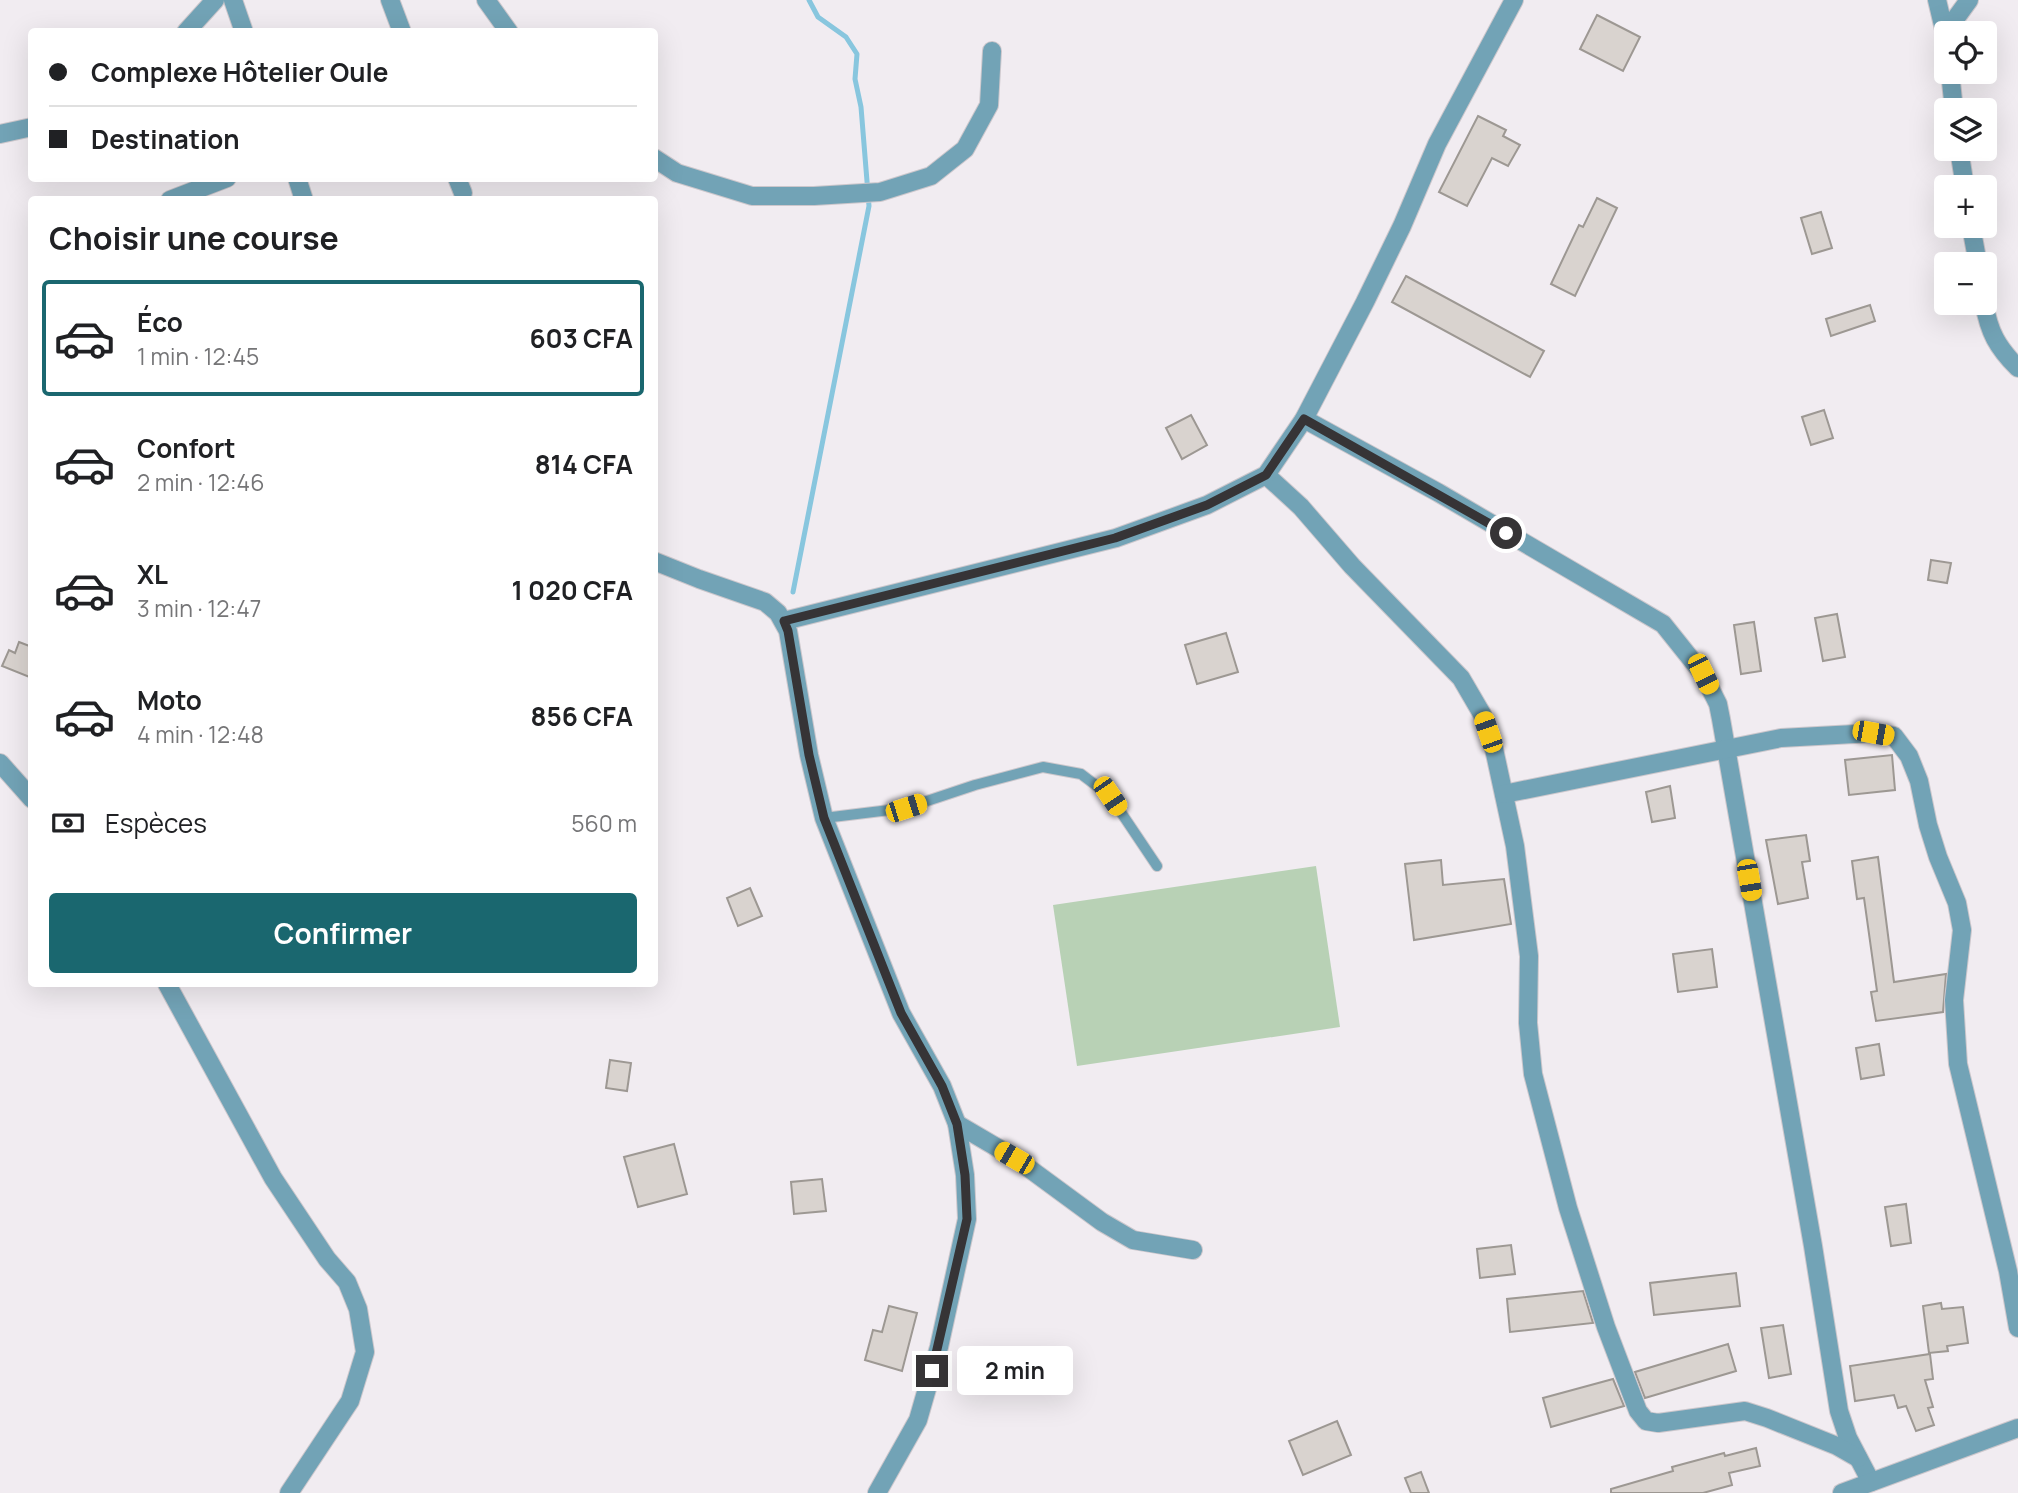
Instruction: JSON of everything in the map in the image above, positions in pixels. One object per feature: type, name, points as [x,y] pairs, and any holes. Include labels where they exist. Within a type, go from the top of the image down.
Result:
[{"type":"street","points":[[190,28],[215,0]]},
{"type":"street","points":[[233,0],[243,28]]},
{"type":"street","points":[[390,0],[400,28]]},
{"type":"street","points":[[486,0],[506,28]]},
{"type":"street","points":[[784,621],[1115,538],[1207,505],[1266,475],[1304,419],[1402,226],[1437,144],[1514,0]]},
{"type":"street","points":[[1937,0],[1942,21]]},
{"type":"street","points":[[1955,21],[1969,0]]},
{"type":"street","points":[[658,161],[677,173],[752,196],[814,197],[880,192],[931,176],[965,149],[989,105],[992,51]]},
{"type":"street","points":[[0,134],[28,128]]},
{"type":"street","points":[[180,196],[217,182]]},
{"type":"street","points":[[1986,315],[1988,328],[2007,357],[2018,368]]},
{"type":"street","points":[[1304,419],[1439,493],[1663,624],[1703,674],[1718,704],[1811,1233],[1839,1411],[1848,1438],[1871,1482]]},
{"type":"street","points":[[1266,475],[1301,507],[1352,566],[1461,678],[1482,714],[1494,749],[1515,846],[1529,956],[1528,1023],[1533,1074],[1568,1208],[1609,1336],[1637,1411],[1646,1421],[1658,1423],[1745,1411],[1858,1458]]},
{"type":"street","points":[[658,563],[765,602],[784,621],[809,755],[824,818],[901,1013],[942,1086],[957,1124],[965,1175],[967,1219],[939,1346],[918,1420],[877,1493]]},
{"type":"street","points":[[1504,794],[1781,738],[1873,733],[1894,736],[1909,756],[1919,780],[1928,825],[1957,903],[1962,930],[1954,1000],[1958,1064],[2008,1271],[2018,1328]]},
{"type":"street","points":[[0,763],[28,794]]},
{"type":"street","points":[[169,987],[273,1178],[327,1259],[347,1282],[358,1309],[365,1352],[350,1401],[289,1493]]},
{"type":"street","points":[[957,1124],[1014,1158],[1101,1222],[1133,1240],[1193,1250]]},
{"type":"street","points":[[1842,1493],[2018,1427]]},
{"type":"lane","points":[[824,818],[906,808],[975,785],[1043,767],[1081,774],[1110,796],[1157,866]]},
{"type":"green space","points":[[1316,866],[1340,1027],[1077,1066],[1053,905]]},
{"type":"building","points":[[1597,15],[1640,37],[1623,71],[1580,49]]},
{"type":"building","points":[[1478,116],[1506,130],[1503,136],[1520,145],[1508,166],[1492,158],[1467,206],[1439,192]]},
{"type":"building","points":[[1597,198],[1617,208],[1575,296],[1551,284],[1579,225],[1583,227]]},
{"type":"building","points":[[1821,212],[1832,248],[1812,254],[1801,218]]},
{"type":"building","points":[[1406,276],[1544,351],[1530,377],[1392,302]]},
{"type":"building","points":[[1870,305],[1875,321],[1831,336],[1826,319]]},
{"type":"building","points":[[1824,410],[1833,438],[1811,445],[1802,417]]},
{"type":"building","points":[[1191,415],[1207,445],[1182,459],[1166,428]]},
{"type":"building","points":[[1931,560],[1951,563],[1947,583],[1928,580]]},
{"type":"building","points":[[1837,614],[1845,657],[1823,661],[1815,618]]},
{"type":"building","points":[[1754,622],[1761,671],[1741,674],[1734,625]]},
{"type":"building","points":[[1226,633],[1238,672],[1197,684],[1185,645]]},
{"type":"building","points":[[19,642],[28,645],[28,676],[2,666],[9,650],[15,653]]},
{"type":"building","points":[[1892,755],[1895,790],[1849,795],[1845,760]]},
{"type":"building","points":[[1670,786],[1675,818],[1652,822],[1646,792]]},
{"type":"building","points":[[1806,835],[1810,861],[1802,862],[1808,898],[1778,904],[1766,840]]},
{"type":"building","points":[[1878,857],[1894,982],[1946,974],[1943,1012],[1876,1021],[1871,992],[1877,991],[1864,898],[1857,899],[1852,861]]},
{"type":"building","points":[[1441,860],[1443,885],[1504,879],[1511,924],[1414,940],[1405,864]]},
{"type":"building","points":[[750,888],[762,916],[738,926],[727,898]]},
{"type":"building","points":[[1712,949],[1717,987],[1678,992],[1673,954]]},
{"type":"building","points":[[1879,1044],[1884,1075],[1861,1079],[1856,1048]]},
{"type":"building","points":[[610,1060],[631,1063],[627,1091],[606,1088]]},
{"type":"building","points":[[674,1144],[687,1194],[638,1207],[624,1157]]},
{"type":"building","points":[[822,1179],[826,1211],[794,1214],[791,1182]]},
{"type":"building","points":[[1906,1204],[1911,1243],[1891,1246],[1885,1207]]},
{"type":"building","points":[[1511,1245],[1515,1274],[1480,1278],[1477,1249]]},
{"type":"building","points":[[1736,1273],[1740,1306],[1654,1315],[1650,1283]]},
{"type":"building","points":[[1583,1291],[1593,1323],[1510,1332],[1507,1299]]},
{"type":"building","points":[[1941,1303],[1942,1309],[1963,1307],[1968,1343],[1947,1346],[1948,1351],[1929,1353],[1923,1306]]},
{"type":"building","points":[[889,1306],[917,1313],[902,1371],[865,1360],[873,1330],[882,1332]]},
{"type":"building","points":[[1783,1325],[1791,1374],[1769,1378],[1761,1328]]},
{"type":"building","points":[[1728,1344],[1736,1371],[1645,1398],[1635,1372]]},
{"type":"building","points":[[1930,1354],[1933,1379],[1925,1380],[1933,1407],[1928,1408],[1934,1425],[1916,1431],[1906,1406],[1898,1408],[1894,1395],[1855,1401],[1850,1366]]},
{"type":"building","points":[[1613,1379],[1624,1406],[1551,1427],[1543,1398]]},
{"type":"building","points":[[1337,1421],[1351,1455],[1303,1475],[1289,1441]]},
{"type":"building","points":[[1756,1448],[1760,1466],[1729,1473],[1732,1485],[1703,1493],[1611,1493],[1611,1489],[1673,1471],[1672,1467],[1724,1453],[1725,1456]]},
{"type":"building","points":[[1421,1472],[1429,1493],[1411,1493],[1405,1478]]},
{"type":"waterway","points":[[793,592],[869,206],[861,107],[855,79],[857,54],[846,37],[818,17],[809,0]]},
{"type":"route","points":[[932,1371],[967,1219],[965,1175],[957,1124],[942,1086],[901,1013],[824,818],[809,755],[799,687],[784,621],[1115,538],[1207,505],[1266,475],[1304,419],[1506,533]]}]
